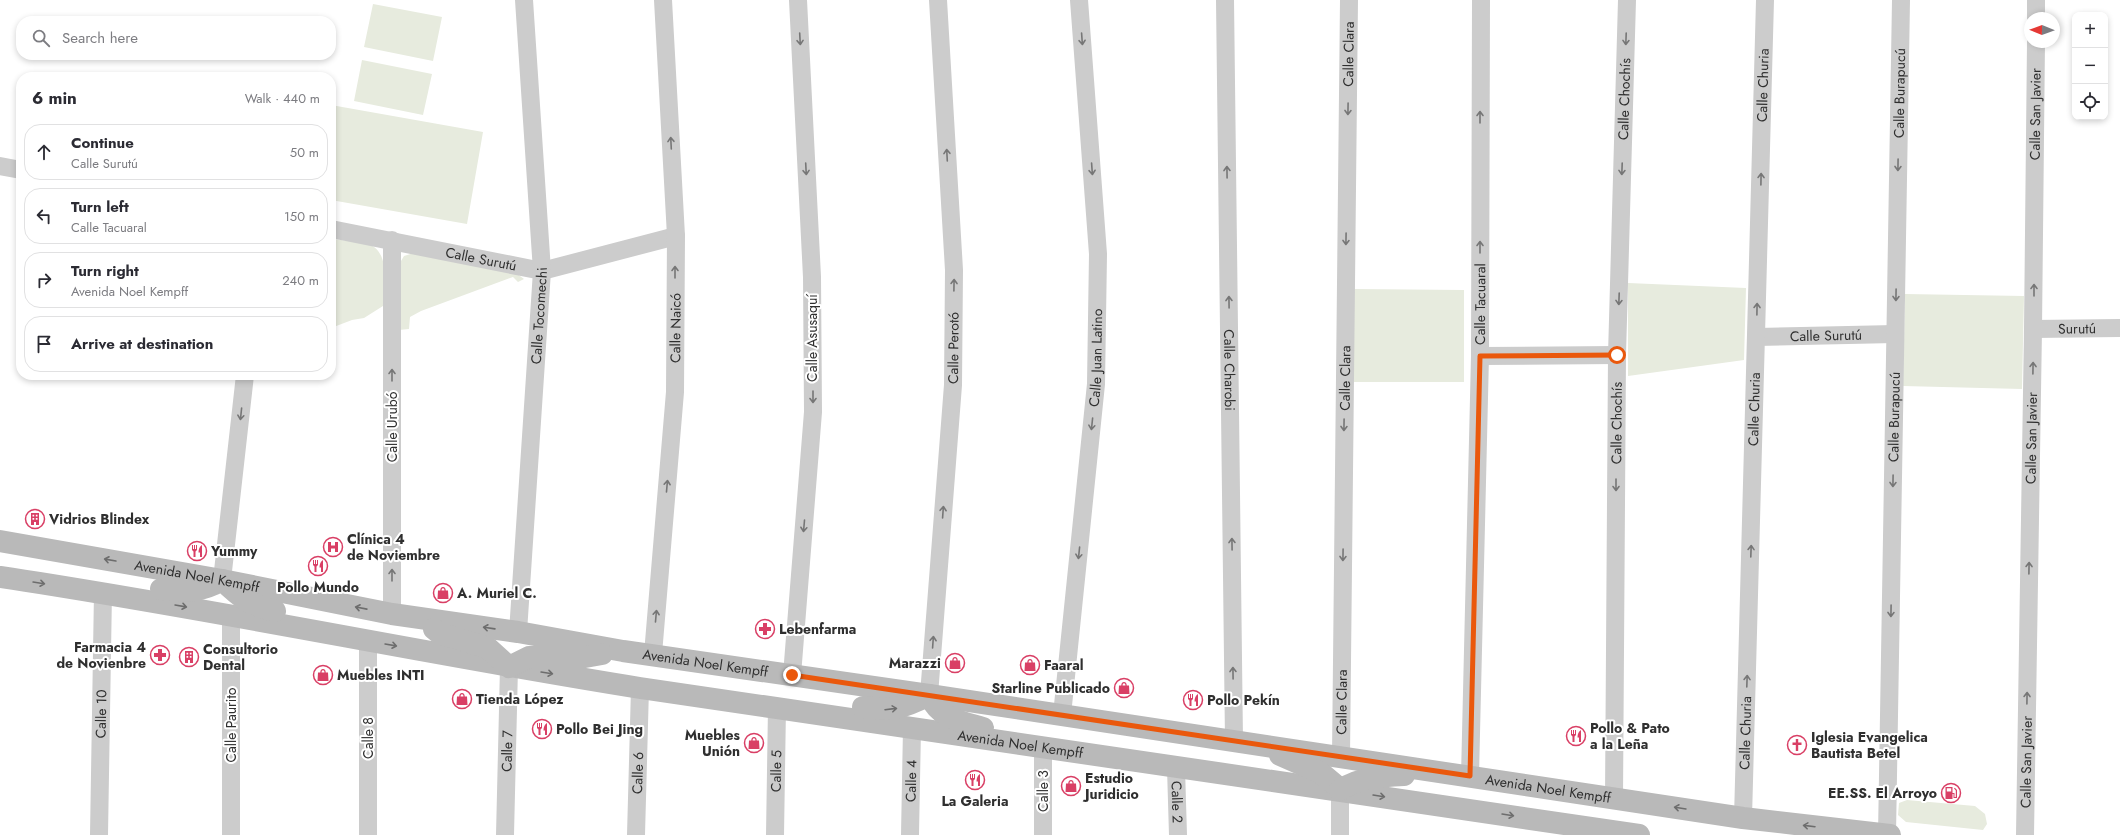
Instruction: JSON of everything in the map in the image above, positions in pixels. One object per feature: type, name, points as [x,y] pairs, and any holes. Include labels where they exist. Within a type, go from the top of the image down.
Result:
[{"type":"main road","name":"Avenida Noel Kempff","points":[[0,541],[222,580],[422,619],[518,632],[623,651],[653,654],[1341,756],[1614,798],[1740,826],[1882,835]]},
{"type":"main road","name":"Avenida Noel Kempff","points":[[0,577],[103,592],[230,614],[325,634],[509,667],[640,688],[1640,835]]},
{"type":"main road","points":[[103,592],[127,586],[188,592],[207,589],[222,580],[240,598],[253,606],[293,616],[325,634]]},
{"type":"main road","points":[[422,619],[439,633],[488,648],[509,667],[529,657],[585,658],[623,651]]},
{"type":"main road","points":[[798,712],[818,703],[890,710],[913,703],[929,695],[934,707],[950,718],[999,733],[1036,747]]},
{"type":"main road","points":[[1240,742],[1275,753],[1321,773],[1340,790],[1352,782],[1369,778],[1461,775]]},
{"type":"main road","points":[[1832,835],[1882,835]]},
{"type":"street","name":"Calle Tocomechi","points":[[518,632],[542,271],[524,0]]},
{"type":"street","name":"Calle Naicó","points":[[653,654],[675,392],[676,236],[663,0]]},
{"type":"street","name":"Calle Asusaquí","points":[[792,675],[813,412],[812,277],[798,0]]},
{"type":"street","name":"Calle Perotó","points":[[929,695],[953,384],[954,270],[938,0]]},
{"type":"street","name":"Calle Juan Latino","points":[[1062,715],[1096,384],[1098,254],[1079,0]]},
{"type":"street","name":"Calle Charobi","points":[[1225,0],[1240,742]]},
{"type":"street","name":"Calle Clara","points":[[1341,756],[1349,0]]},
{"type":"street","name":"Calle Tacuaral","points":[[1461,775],[1480,356],[1481,0]]},
{"type":"street","name":"Calle Chochís","points":[[1614,798],[1617,355],[1627,0]]},
{"type":"street","name":"Calle Churia","points":[[1740,826],[1757,337],[1765,0]]},
{"type":"street","name":"Calle Burapucú","points":[[1882,835],[1895,334],[1901,0]]},
{"type":"street","points":[[2036,0],[2036,12]]},
{"type":"street","name":"Calle San Javier","points":[[2025,835],[2036,48]]},
{"type":"street","points":[[0,166],[16,169]]},
{"type":"street","name":"Calle Surutú","points":[[336,230],[542,271],[676,236]]},
{"type":"street","name":"Calle Urubó","points":[[392,240],[392,614]]},
{"type":"street","name":"Surutú","points":[[2033,329],[2120,328]]},
{"type":"street","name":"Calle Surutú","points":[[1757,337],[1895,334]]},
{"type":"street","points":[[1480,356],[1617,355]]},
{"type":"street","points":[[222,580],[244,380]]},
{"type":"street","name":"Calle 10","points":[[99,835],[103,592]]},
{"type":"street","name":"Calle Paurito","points":[[230,614],[231,835]]},
{"type":"street","name":"Calle 8","points":[[368,641],[368,835]]},
{"type":"street","name":"Calle 7","points":[[505,835],[509,667]]},
{"type":"street","name":"Calle 6","points":[[636,835],[640,688]]},
{"type":"street","name":"Calle 5","points":[[775,835],[777,707]]},
{"type":"street","name":"Calle 4","points":[[910,835],[912,728]]},
{"type":"street","name":"Calle 3","points":[[1036,747],[1043,835]]},
{"type":"street","name":"Calle 2","points":[[1176,768],[1178,835]]},
{"type":"street","points":[[1340,790],[1340,835]]},
{"type":"shaded area","points":[[373,4],[442,17],[433,61],[364,47]]},
{"type":"shaded area","points":[[362,60],[432,74],[423,115],[354,101]]},
{"type":"shaded area","points":[[336,106],[483,132],[467,224],[336,201]]},
{"type":"shaded area","points":[[336,239],[365,243],[374,247],[383,261],[385,279],[383,306],[364,318],[352,320],[336,326]]},
{"type":"shaded area","points":[[420,251],[508,267],[524,279],[518,282],[513,277],[421,311],[410,317],[409,329],[399,330],[401,261],[404,256]]},
{"type":"shaded area","points":[[1628,283],[1746,288],[1744,360],[1628,376]]},
{"type":"shaded area","points":[[1354,289],[1464,290],[1464,382],[1352,382]]},
{"type":"shaded area","points":[[1905,294],[2024,296],[2022,389],[1903,386]]},
{"type":"shaded area","points":[[1907,800],[1975,806],[1985,814],[1987,824],[1983,830],[1906,822],[1898,815],[1899,803]]},
{"type":"place","name":"Vidrios Blindex","points":[[35,519]]},
{"type":"place","name":"Clínica 4 de Noviembre","points":[[333,547]]},
{"type":"place","name":"Yummy","points":[[197,551]]},
{"type":"place","name":"Pollo Mundo","points":[[318,566]]},
{"type":"place","name":"A. Muriel C.","points":[[443,593]]},
{"type":"place","name":"Lebenfarma","points":[[765,629]]},
{"type":"place","name":"Farmacia 4 de Novienbre","points":[[160,655]]},
{"type":"place","name":"Consultorio Dental","points":[[189,657]]},
{"type":"place","name":"Marazzi","points":[[955,663]]},
{"type":"place","name":"Faaral","points":[[1030,665]]},
{"type":"place","name":"Muebles INTI","points":[[323,675]]},
{"type":"place","name":"Starline Publicado","points":[[1124,688]]},
{"type":"place","name":"Tienda López","points":[[462,699]]},
{"type":"place","name":"Pollo Pekín","points":[[1193,700]]},
{"type":"place","name":"Pollo Bei Jing","points":[[542,729]]},
{"type":"place","name":"Pollo & Pato a la Leña","points":[[1576,736]]},
{"type":"place","name":"Muebles Unión","points":[[754,743]]},
{"type":"place","name":"Iglesia Evangelica Bautista Betel","points":[[1797,745]]},
{"type":"place","name":"La Galeria","points":[[975,780]]},
{"type":"place","name":"Estudio Juridicio","points":[[1071,786]]},
{"type":"place","name":"EE.SS. El Arroyo","points":[[1951,793]]},
{"type":"route","points":[[792,675],[1470,776],[1480,356],[1617,355]]}]
